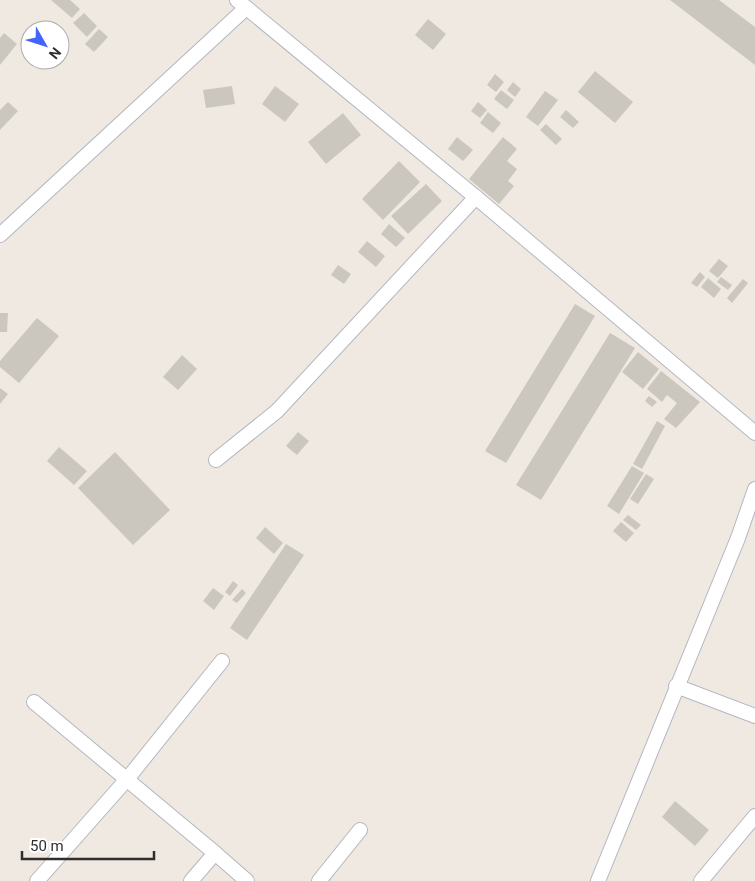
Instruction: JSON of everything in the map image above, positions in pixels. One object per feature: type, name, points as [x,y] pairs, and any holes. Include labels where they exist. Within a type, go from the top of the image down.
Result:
[{"type":"street","points":[[0,235],[241,4],[476,197],[755,433]]},
{"type":"street","points":[[216,460],[277,411],[476,197]]},
{"type":"street","points":[[598,881],[738,538],[755,489]]},
{"type":"street","points":[[37,881],[128,778],[222,661]]},
{"type":"street","points":[[676,686],[755,716]]},
{"type":"street","points":[[34,702],[247,881]]},
{"type":"street","points":[[701,881],[755,816]]},
{"type":"street","points":[[319,881],[360,830]]},
{"type":"street","points":[[191,881],[215,853]]},
{"type":"building","points":[[51,0],[70,0],[80,9],[72,18]]},
{"type":"building","points":[[670,0],[719,0],[755,27],[755,65]]},
{"type":"building","points":[[84,13],[97,26],[87,37],[73,23]]},
{"type":"building","points":[[428,19],[446,34],[433,50],[415,35]]},
{"type":"building","points":[[99,29],[108,37],[94,52],[85,44]]},
{"type":"building","points":[[4,33],[17,44],[0,65],[0,38]]},
{"type":"building","points":[[595,71],[633,102],[615,123],[578,92]]},
{"type":"building","points":[[495,74],[504,82],[496,92],[487,85]]},
{"type":"building","points":[[513,82],[521,89],[515,97],[507,90]]},
{"type":"building","points":[[232,86],[235,104],[206,108],[203,90]]},
{"type":"building","points":[[275,86],[299,104],[285,122],[262,104]]},
{"type":"building","points":[[501,90],[514,100],[507,109],[494,99]]},
{"type":"building","points":[[545,91],[558,100],[538,126],[526,117]]},
{"type":"building","points":[[8,102],[18,111],[0,130],[0,110]]},
{"type":"building","points":[[478,102],[487,110],[480,118],[471,111]]},
{"type":"building","points":[[566,110],[579,122],[573,128],[560,117]]},
{"type":"building","points":[[488,112],[501,123],[493,133],[480,123]]},
{"type":"building","points":[[343,113],[361,135],[326,164],[308,142]]},
{"type":"building","points":[[546,124],[562,139],[556,145],[540,130]]},
{"type":"building","points":[[457,137],[473,150],[463,161],[448,149]]},
{"type":"building","points":[[503,137],[517,149],[507,161],[517,169],[508,181],[514,186],[499,204],[469,179]]},
{"type":"building","points":[[399,161],[420,182],[383,220],[362,199]]},
{"type":"building","points":[[426,184],[442,201],[408,234],[391,216]]},
{"type":"building","points":[[389,224],[405,238],[396,247],[381,234]]},
{"type":"building","points":[[367,241],[385,256],[376,267],[358,252]]},
{"type":"building","points":[[719,259],[728,266],[718,278],[709,271]]},
{"type":"building","points":[[338,265],[351,274],[344,284],[331,275]]},
{"type":"building","points":[[700,272],[705,277],[697,287],[691,283]]},
{"type":"building","points":[[721,277],[732,285],[728,290],[717,282]]},
{"type":"building","points":[[708,278],[721,289],[714,298],[701,287]]},
{"type":"building","points":[[743,279],[748,283],[732,303],[727,298]]},
{"type":"building","points":[[575,304],[595,316],[506,463],[485,451]]},
{"type":"building","points":[[0,313],[8,313],[7,332],[0,332]]},
{"type":"building","points":[[37,318],[59,336],[19,383],[0,367],[0,361]]},
{"type":"building","points":[[610,333],[635,348],[541,500],[516,485]]},
{"type":"building","points":[[638,352],[659,369],[643,389],[622,372]]},
{"type":"building","points":[[182,355],[197,369],[178,390],[163,377]]},
{"type":"building","points":[[661,371],[700,402],[676,428],[664,419],[677,403],[667,395],[662,402],[647,389]]},
{"type":"building","points":[[0,388],[8,394],[0,404]]},
{"type":"building","points":[[649,396],[657,402],[652,407],[645,401]]},
{"type":"building","points":[[657,421],[665,426],[642,469],[633,464]]},
{"type":"building","points":[[298,432],[309,441],[297,455],[286,446]]},
{"type":"building","points":[[59,447],[87,471],[74,485],[47,461]]},
{"type":"building","points":[[115,452],[170,510],[133,545],[78,488]]},
{"type":"building","points":[[632,466],[644,473],[619,514],[607,506]]},
{"type":"building","points":[[646,474],[654,479],[638,504],[630,499]]},
{"type":"building","points":[[628,515],[641,525],[636,530],[623,520]]},
{"type":"building","points":[[621,522],[634,533],[626,542],[613,531]]},
{"type":"building","points":[[265,527],[283,543],[274,554],[256,538]]},
{"type":"building","points":[[286,544],[304,555],[247,640],[230,628]]},
{"type":"building","points":[[233,581],[238,585],[230,596],[225,592]]},
{"type":"building","points":[[213,588],[224,596],[214,610],[203,601]]},
{"type":"building","points":[[242,589],[246,593],[237,603],[232,600]]},
{"type":"building","points":[[675,801],[709,830],[695,846],[662,817]]}]
